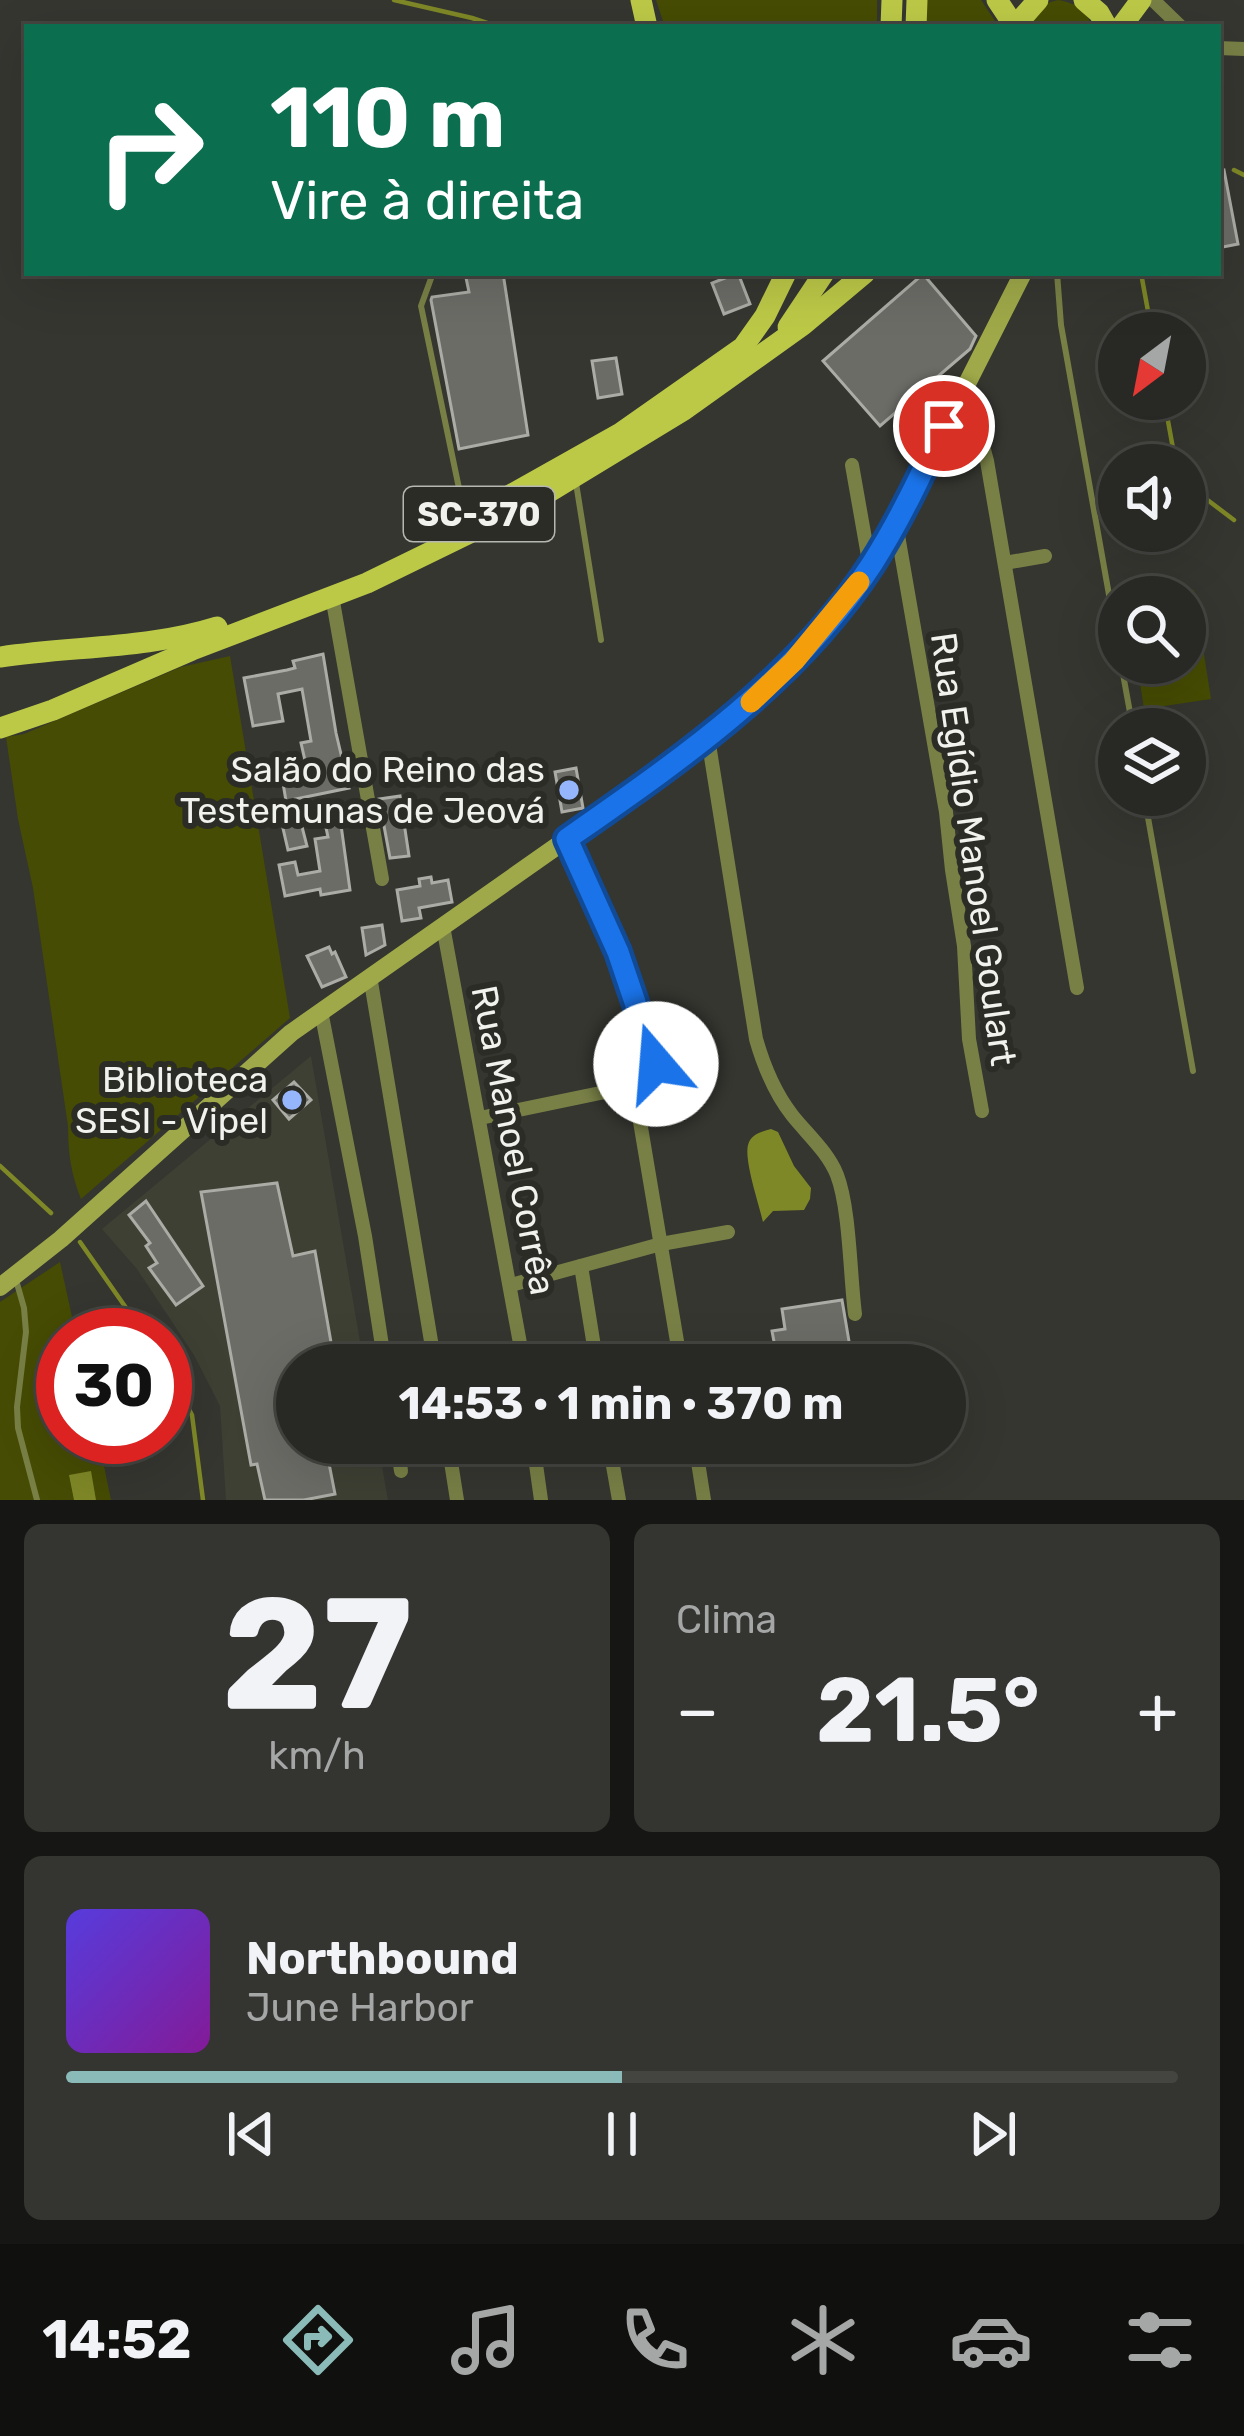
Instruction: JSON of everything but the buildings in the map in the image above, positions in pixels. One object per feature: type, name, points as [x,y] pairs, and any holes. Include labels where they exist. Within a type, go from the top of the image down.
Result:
[{"type":"main road","points":[[997,0],[1016,24]]},
{"type":"main road","points":[[1019,24],[1038,0]]},
{"type":"main road","points":[[1084,0],[1104,24]]},
{"type":"main road","name":"SC-370","points":[[753,351],[785,276]]},
{"type":"main road","name":"SC-370","points":[[753,351],[806,276]]},
{"type":"main road","name":"SC-370","points":[[0,728],[367,583],[486,526],[684,410],[800,311],[822,276]]},
{"type":"main road","name":"SC-370","points":[[0,657],[190,635],[363,570],[466,520],[619,434],[753,351],[861,276]]},
{"type":"street","points":[[1153,0],[1178,24]]},
{"type":"street","points":[[8,1282],[321,1011],[708,738],[794,661],[870,567],[896,524],[1021,276]]},
{"type":"street","points":[[956,402],[983,444],[1077,988]]},
{"type":"street","points":[[852,465],[870,567]]},
{"type":"street","name":"Rua Egídio Manoel Goulart","points":[[896,524],[946,812],[964,946],[969,1039],[982,1111]]},
{"type":"street","points":[[1005,563],[1046,556]]},
{"type":"street","points":[[332,596],[382,880]]},
{"type":"street","points":[[708,738],[756,1039],[773,1087],[837,1175],[854,1314]]},
{"type":"street","points":[[480,1118],[634,1086],[655,1072],[656,1058],[618,952],[567,839]]},
{"type":"street","name":"Rua Manoel Corrêa","points":[[443,926],[521,1344]]},
{"type":"street","points":[[370,976],[431,1344]]},
{"type":"street","points":[[321,1011],[382,1344]]},
{"type":"street","points":[[634,1086],[678,1344]]},
{"type":"street","points":[[511,1285],[661,1244],[728,1232]]},
{"type":"street","points":[[581,1266],[594,1344]]},
{"type":"street","points":[[400,1464],[401,1471]]},
{"type":"street","points":[[451,1464],[457,1500]]},
{"type":"street","points":[[536,1464],[541,1500]]},
{"type":"street","points":[[613,1464],[619,1500]]},
{"type":"street","points":[[698,1464],[704,1500]]},
{"type":"lane","points":[[432,276],[422,306],[466,520]]},
{"type":"lane","points":[[1057,276],[1061,325],[1106,576]]},
{"type":"lane","points":[[575,477],[601,640]]},
{"type":"lane","points":[[1148,816],[1193,1071]]},
{"type":"lane","points":[[8,1282],[25,1308],[18,1428],[37,1500]]},
{"type":"shaded area","points":[[656,0],[877,0],[874,24],[664,24]]},
{"type":"shaded area","points":[[926,0],[981,0],[997,24],[924,24]]},
{"type":"shaded area","points":[[1058,0],[1070,3],[1091,24],[1027,24],[1040,5]]},
{"type":"shaded area","points":[[230,656],[290,1018],[81,1199],[71,1163],[33,888],[6,737],[24,734],[181,667]]},
{"type":"shaded area","points":[[1206,667],[1211,699],[1144,708],[1140,684],[1206,684]]},
{"type":"shaded area","points":[[311,1056],[360,1344],[276,1344],[276,1464],[382,1464],[388,1500],[226,1500],[220,1406],[192,1352],[192,1308],[163,1308],[102,1229]]},
{"type":"shaded area","points":[[771,1129],[778,1132],[811,1188],[804,1210],[773,1211],[763,1222],[747,1152],[751,1138]]},
{"type":"shaded area","points":[[60,1262],[70,1308],[36,1308],[36,1464],[104,1464],[111,1500],[0,1500],[0,1302]]},
{"type":"shaded area","points":[[91,1471],[96,1500],[74,1500],[69,1475]]},
{"type":"waterway","points":[[394,0],[490,24]]},
{"type":"waterway","points":[[1234,170],[1244,175]]},
{"type":"waterway","points":[[1142,276],[1148,312]]},
{"type":"waterway","points":[[1168,420],[1172,444]]},
{"type":"waterway","points":[[1206,499],[1234,520]]},
{"type":"waterway","points":[[0,1166],[51,1213]]},
{"type":"waterway","points":[[80,1242],[126,1308]]},
{"type":"waterway","points":[[192,1415],[203,1500]]},
{"type":"slow traffic","points":[[751,702],[794,661],[859,582]]},
{"type":"place","name":"Salão do Reino das Testemunas de Jeová","points":[[569,790]]},
{"type":"place","name":"Biblioteca SESI - Vipel","points":[[292,1100]]},
{"type":"route","points":[[656,1064],[618,952],[567,839],[723,727],[794,661],[870,567],[944,426]]}]
